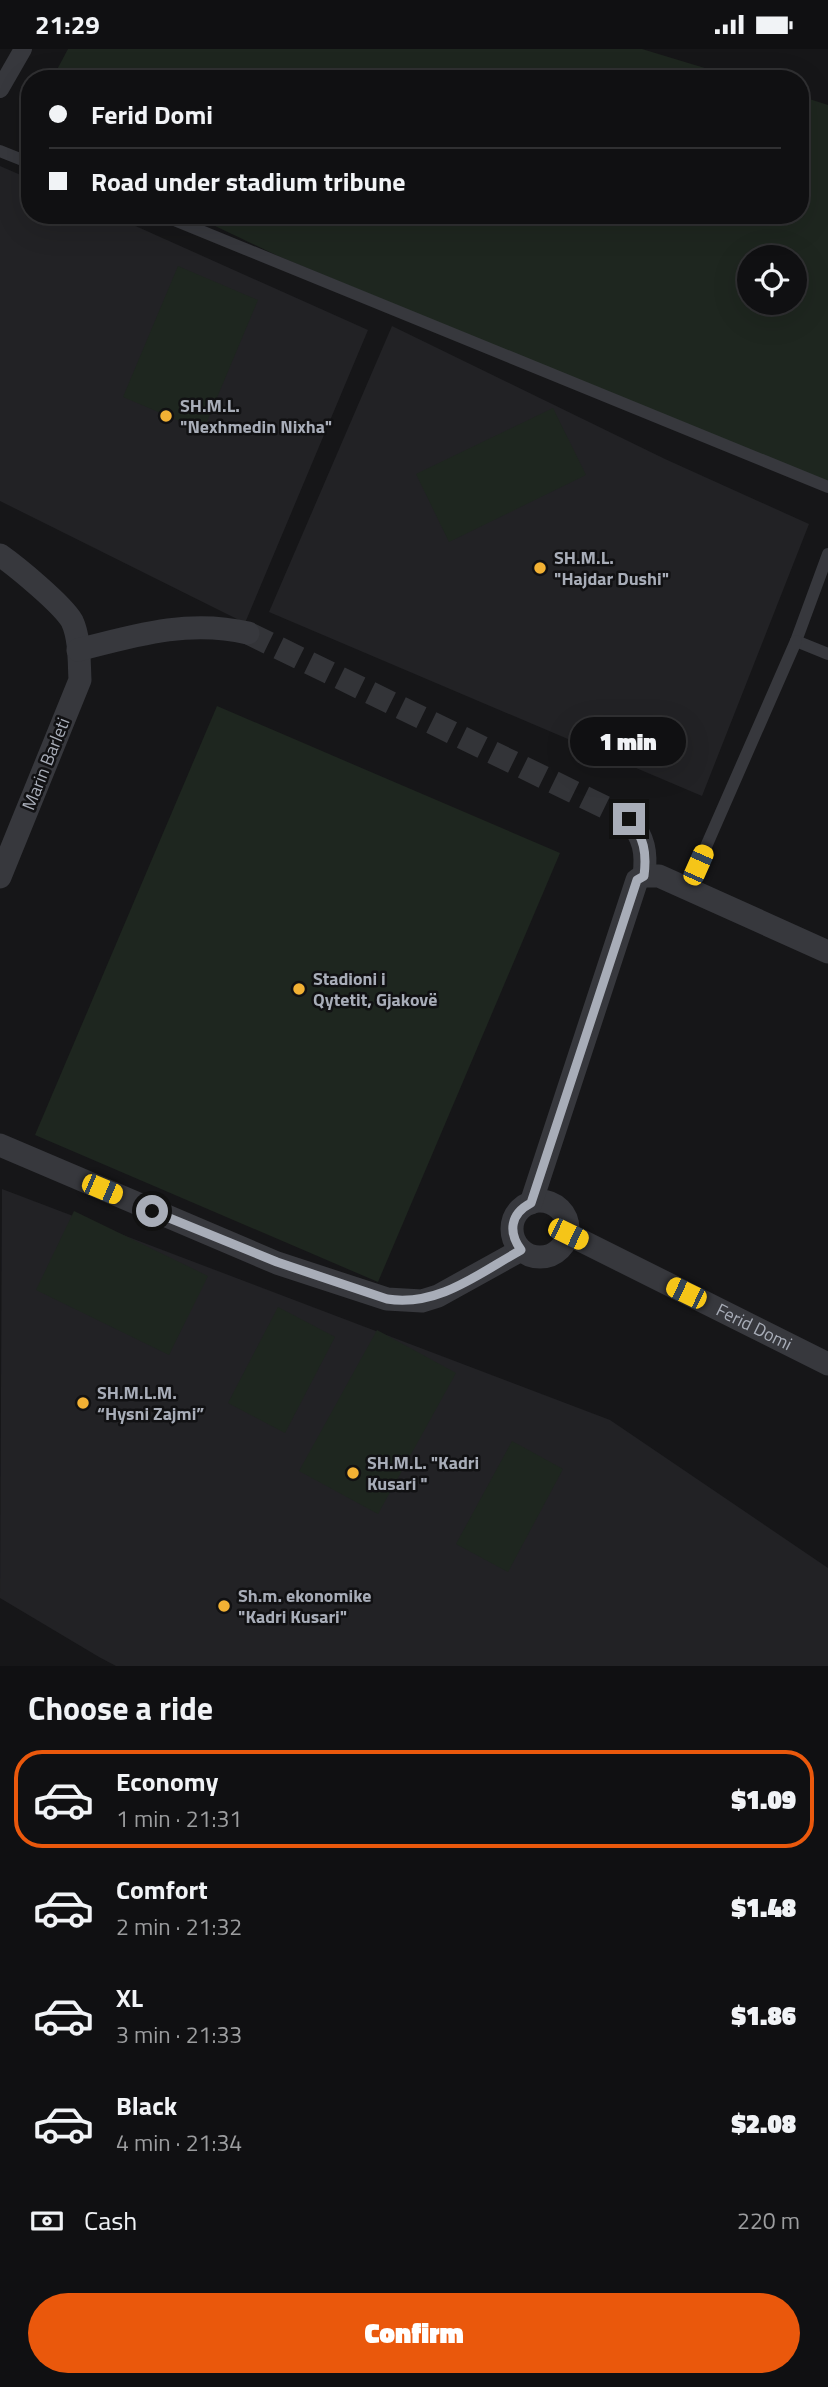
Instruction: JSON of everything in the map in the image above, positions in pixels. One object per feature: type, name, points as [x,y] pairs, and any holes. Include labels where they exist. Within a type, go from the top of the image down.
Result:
[{"type":"street","points":[[0,89],[23,49]]},
{"type":"street","points":[[0,555],[20,569],[71,621],[79,650],[163,628],[221,626],[248,633]]},
{"type":"street","name":"Marin Barleti","points":[[0,877],[80,680],[79,650]]},
{"type":"street","points":[[629,819],[641,833],[647,856],[644,876]]},
{"type":"street","points":[[531,1203],[637,880],[644,876],[659,876],[828,952]]},
{"type":"street","points":[[0,1145],[277,1262],[387,1299],[422,1301],[438,1296],[521,1250]]},
{"type":"street","points":[[531,1203],[550,1203],[558,1208],[568,1224],[568,1234],[558,1251],[539,1257],[521,1250],[512,1233],[512,1224],[522,1207],[531,1203]]},
{"type":"street","name":"Ferid Domi","points":[[568,1234],[828,1364]]},
{"type":"lane","points":[[0,151],[21,159]]},
{"type":"lane","points":[[184,224],[828,487]]},
{"type":"lane","points":[[687,890],[796,641],[828,554]]},
{"type":"lane","points":[[796,641],[828,654]]},
{"type":"shaded area","points":[[68,49],[642,49],[711,70],[57,70]]},
{"type":"shaded area","points":[[809,99],[828,105],[828,484],[278,256],[211,224],[809,224]]},
{"type":"shaded area","name":"SH.M.L. \"Nexhmedin Nixha\"","points":[[0,166],[21,175],[21,224],[131,224],[368,330],[245,623],[0,501]]},
{"type":"shaded area","points":[[178,266],[258,300],[203,431],[123,397]]},
{"type":"shaded area","name":"SH.M.L. \"Hajdar Dushi\"","points":[[392,326],[665,459],[809,524],[702,796],[269,612]]},
{"type":"shaded area","points":[[553,408],[586,475],[449,542],[416,474]]},
{"type":"shaded area","name":"Stadioni i Qytetit, Gjakovë","points":[[217,706],[560,853],[378,1282],[35,1135]]},
{"type":"shaded area","points":[[2,1189],[610,1420],[828,1568],[828,1666],[116,1666],[99,1657],[0,1598]]},
{"type":"shaded area","points":[[74,1211],[208,1276],[169,1355],[36,1290]]},
{"type":"shaded area","points":[[278,1307],[335,1337],[285,1433],[228,1403]]},
{"type":"shaded area","points":[[377,1330],[456,1373],[378,1514],[299,1471]]},
{"type":"shaded area","points":[[512,1441],[563,1469],[508,1572],[456,1544]]},
{"type":"tunnel","points":[[248,633],[629,819]]},
{"type":"place","name":"SH.M.L. \"Nexhmedin Nixha\"","points":[[166,416]]},
{"type":"place","name":"SH.M.L. \"Hajdar Dushi\"","points":[[540,568]]},
{"type":"place","name":"Stadioni i Qytetit, Gjakovë","points":[[299,989]]},
{"type":"place","name":"SH.M.L.M. “Hysni Zajmi”","points":[[83,1403]]},
{"type":"place","name":"SH.M.L. \"Kadri Kusari \"","points":[[353,1473]]},
{"type":"place","name":"Sh.m. ekonomike \"Kadri Kusari\"","points":[[224,1606]]},
{"type":"route","points":[[152,1211],[277,1262],[387,1299],[404,1302],[422,1301],[438,1296],[521,1250],[512,1233],[512,1224],[522,1207],[531,1203],[637,880],[644,876],[647,856],[641,833],[629,819]]}]
